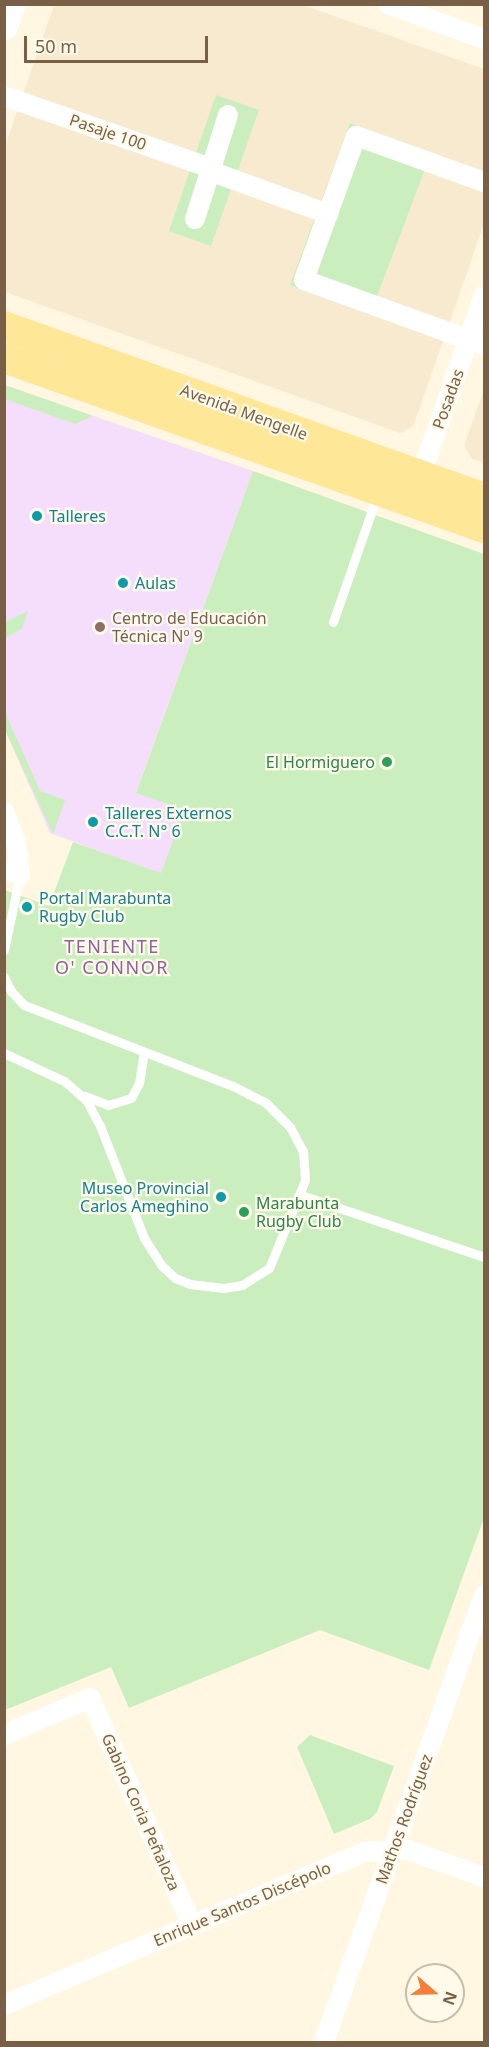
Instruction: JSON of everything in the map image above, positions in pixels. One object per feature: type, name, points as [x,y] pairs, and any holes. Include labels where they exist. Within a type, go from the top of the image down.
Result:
[{"type":"main road","name":"Avenida Mengelle","points":[[4,326],[416,489],[484,528]]},
{"type":"main road","name":"Avenida Mengelle","points":[[4,358],[379,491],[416,489],[484,498]]},
{"type":"street","points":[[4,26],[12,4]]},
{"type":"street","points":[[388,4],[484,39]]},
{"type":"street","name":"Pasaje 100","points":[[4,96],[211,169],[328,214]]},
{"type":"street","points":[[195,219],[228,115]]},
{"type":"street","points":[[477,342],[304,280],[356,136],[484,182]]},
{"type":"street","name":"Posadas","points":[[416,489],[477,342],[484,296]]},
{"type":"street","points":[[6,818],[19,853],[12,872]]},
{"type":"street","name":"Mathos Rodríguez","points":[[324,2043],[484,1596]]},
{"type":"street","name":"Gabino Coria Peñaloza","points":[[4,1735],[90,1698],[192,1925]]},
{"type":"street","points":[[394,1848],[484,1877]]},
{"type":"street","name":"Enrique Santos Discépolo","points":[[4,2005],[349,1858],[394,1848]]},
{"type":"lane","points":[[333,622],[379,491]]},
{"type":"lane","points":[[4,950],[12,872]]},
{"type":"lane","points":[[4,977],[11,992],[24,1005],[233,1086],[279,1114],[303,1150],[306,1164],[301,1195],[277,1254],[257,1278],[224,1288],[190,1284],[175,1278],[152,1253],[100,1126],[75,1090]]},
{"type":"lane","points":[[4,1053],[100,1104],[124,1102],[139,1083],[144,1052]]},
{"type":"lane","points":[[301,1195],[484,1257]]},
{"type":"shaded area","points":[[54,5],[303,5],[484,69],[484,224],[413,427],[400,433],[5,292],[5,146]]},
{"type":"shaded area","name":"Centro de Educación Técnica Nº 9","points":[[4,385],[253,471],[136,792],[184,810],[161,874],[50,833],[5,730]]},
{"type":"shaded area","points":[[484,389],[484,463],[472,459],[464,446]]},
{"type":"green space","points":[[216,95],[259,110],[211,246],[169,231]]},
{"type":"green space","points":[[350,123],[431,153],[370,315],[290,285]]},
{"type":"green space","points":[[5,385],[93,416],[75,424],[5,399]]},
{"type":"green space","name":"Marabunta Rugby Club","points":[[253,471],[484,554],[484,1518],[429,1670],[320,1630],[129,1708],[111,1667],[5,1710],[5,890],[49,906],[73,842],[161,873],[184,810],[136,793]]},
{"type":"green space","points":[[28,611],[22,629],[5,638],[5,622]]},
{"type":"green space","points":[[5,712],[40,791],[65,800],[53,834],[5,730]]},
{"type":"green space","points":[[310,1735],[394,1766],[377,1812],[370,1819],[334,1834],[297,1747]]},
{"type":"place","name":"Talleres","points":[[37,516]]},
{"type":"place","name":"Aulas","points":[[123,583]]},
{"type":"place","name":"Centro de Educación Técnica Nº 9","points":[[100,627]]},
{"type":"place","name":"El Hormiguero","points":[[387,762]]},
{"type":"place","name":"Talleres Externos C.C.T. N° 6","points":[[93,822]]},
{"type":"place","name":"Portal Marabunta Rugby Club","points":[[27,907]]},
{"type":"place","name":"Museo Provincial Carlos Ameghino","points":[[221,1197]]},
{"type":"place","name":"Marabunta Rugby Club","points":[[244,1212]]},
{"type":"district","name":"TENIENTE O' CONNOR","points":[[112,957]]}]
